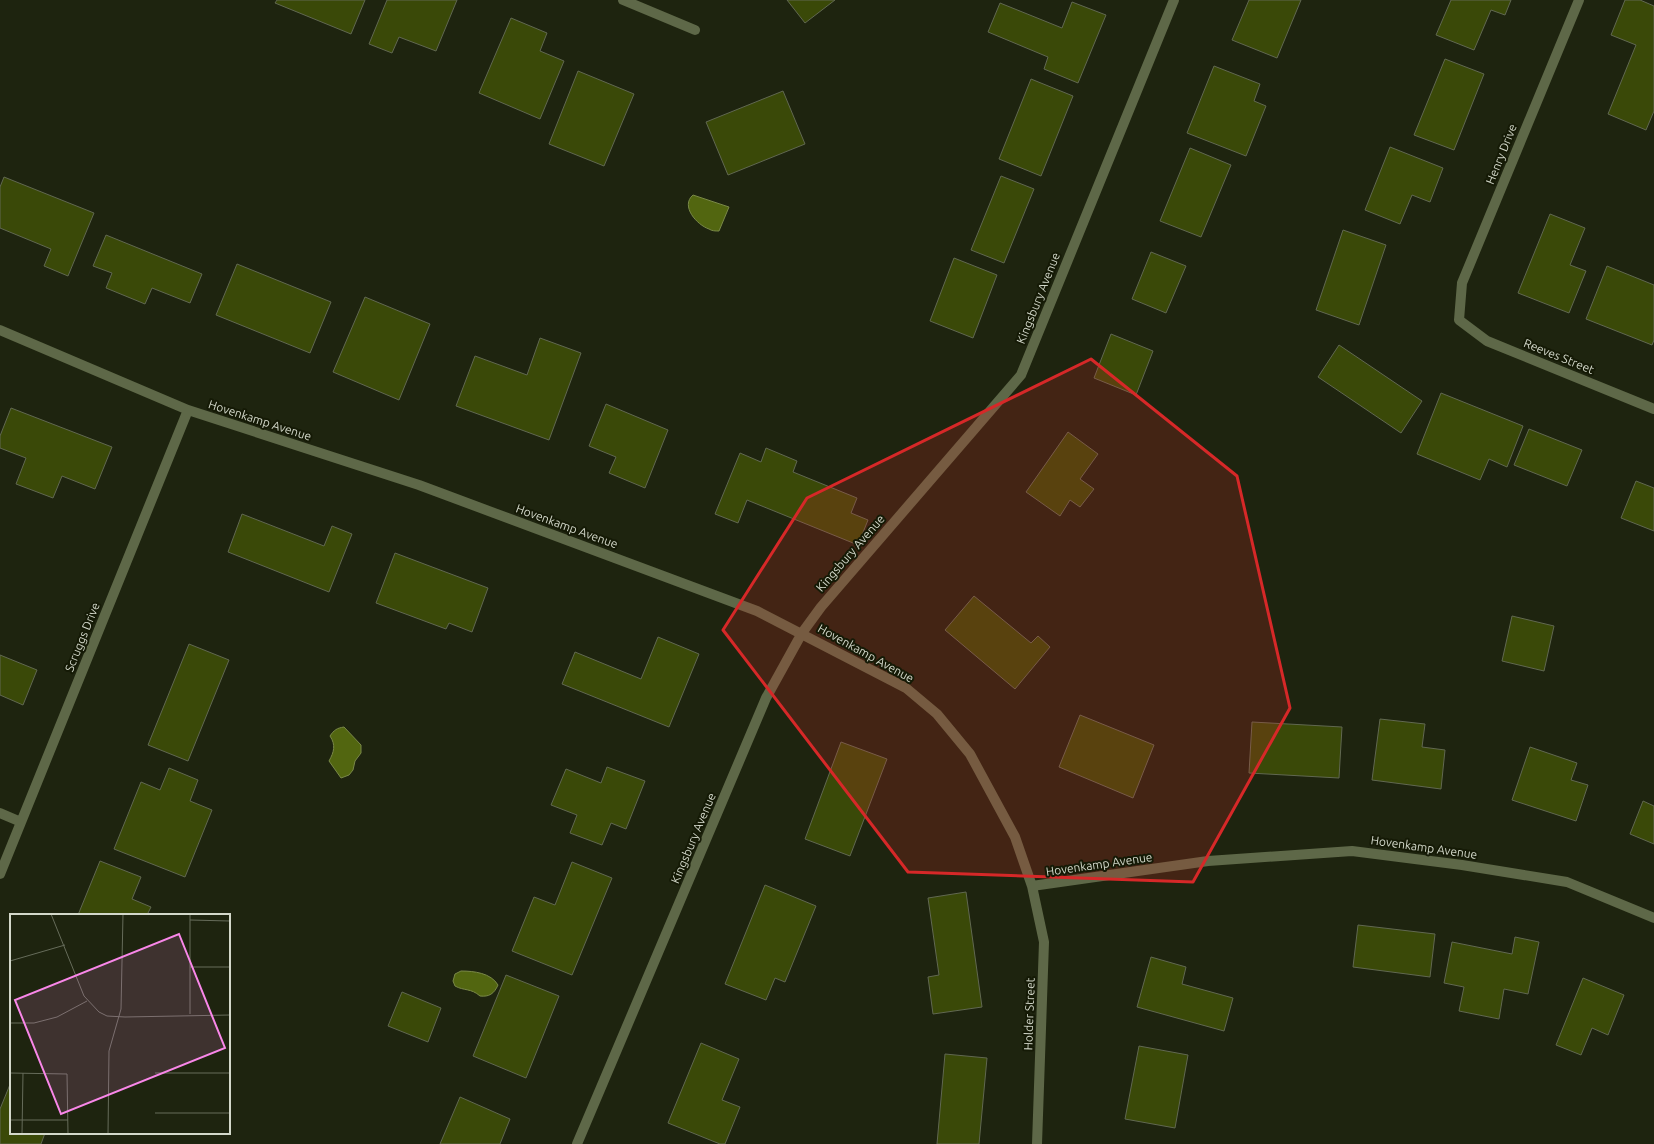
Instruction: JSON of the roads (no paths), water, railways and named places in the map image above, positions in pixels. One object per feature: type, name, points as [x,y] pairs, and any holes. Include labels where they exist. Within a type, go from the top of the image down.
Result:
[{"type":"street","points":[[623,0],[695,30]]},
{"type":"street","name":"Kingsbury Avenue","points":[[577,1144],[766,698],[802,633],[820,607],[1021,375],[1174,0]]},
{"type":"street","name":"Henry Drive","points":[[1459,320],[1462,283],[1579,0]]},
{"type":"street","name":"Reeves Street","points":[[1459,320],[1487,341],[1654,409]]},
{"type":"street","name":"Hovenkamp Avenue","points":[[0,330],[188,410],[419,486],[757,611],[906,688],[937,714],[970,754],[1015,837],[1032,886],[1208,861],[1352,851],[1462,865],[1567,882],[1654,918]]},
{"type":"street","name":"Scruggs Drive","points":[[0,874],[188,410]]},
{"type":"street","points":[[0,813],[21,822]]},
{"type":"street","name":"Holder Street","points":[[1032,886],[1044,942],[1037,1144]]}]
